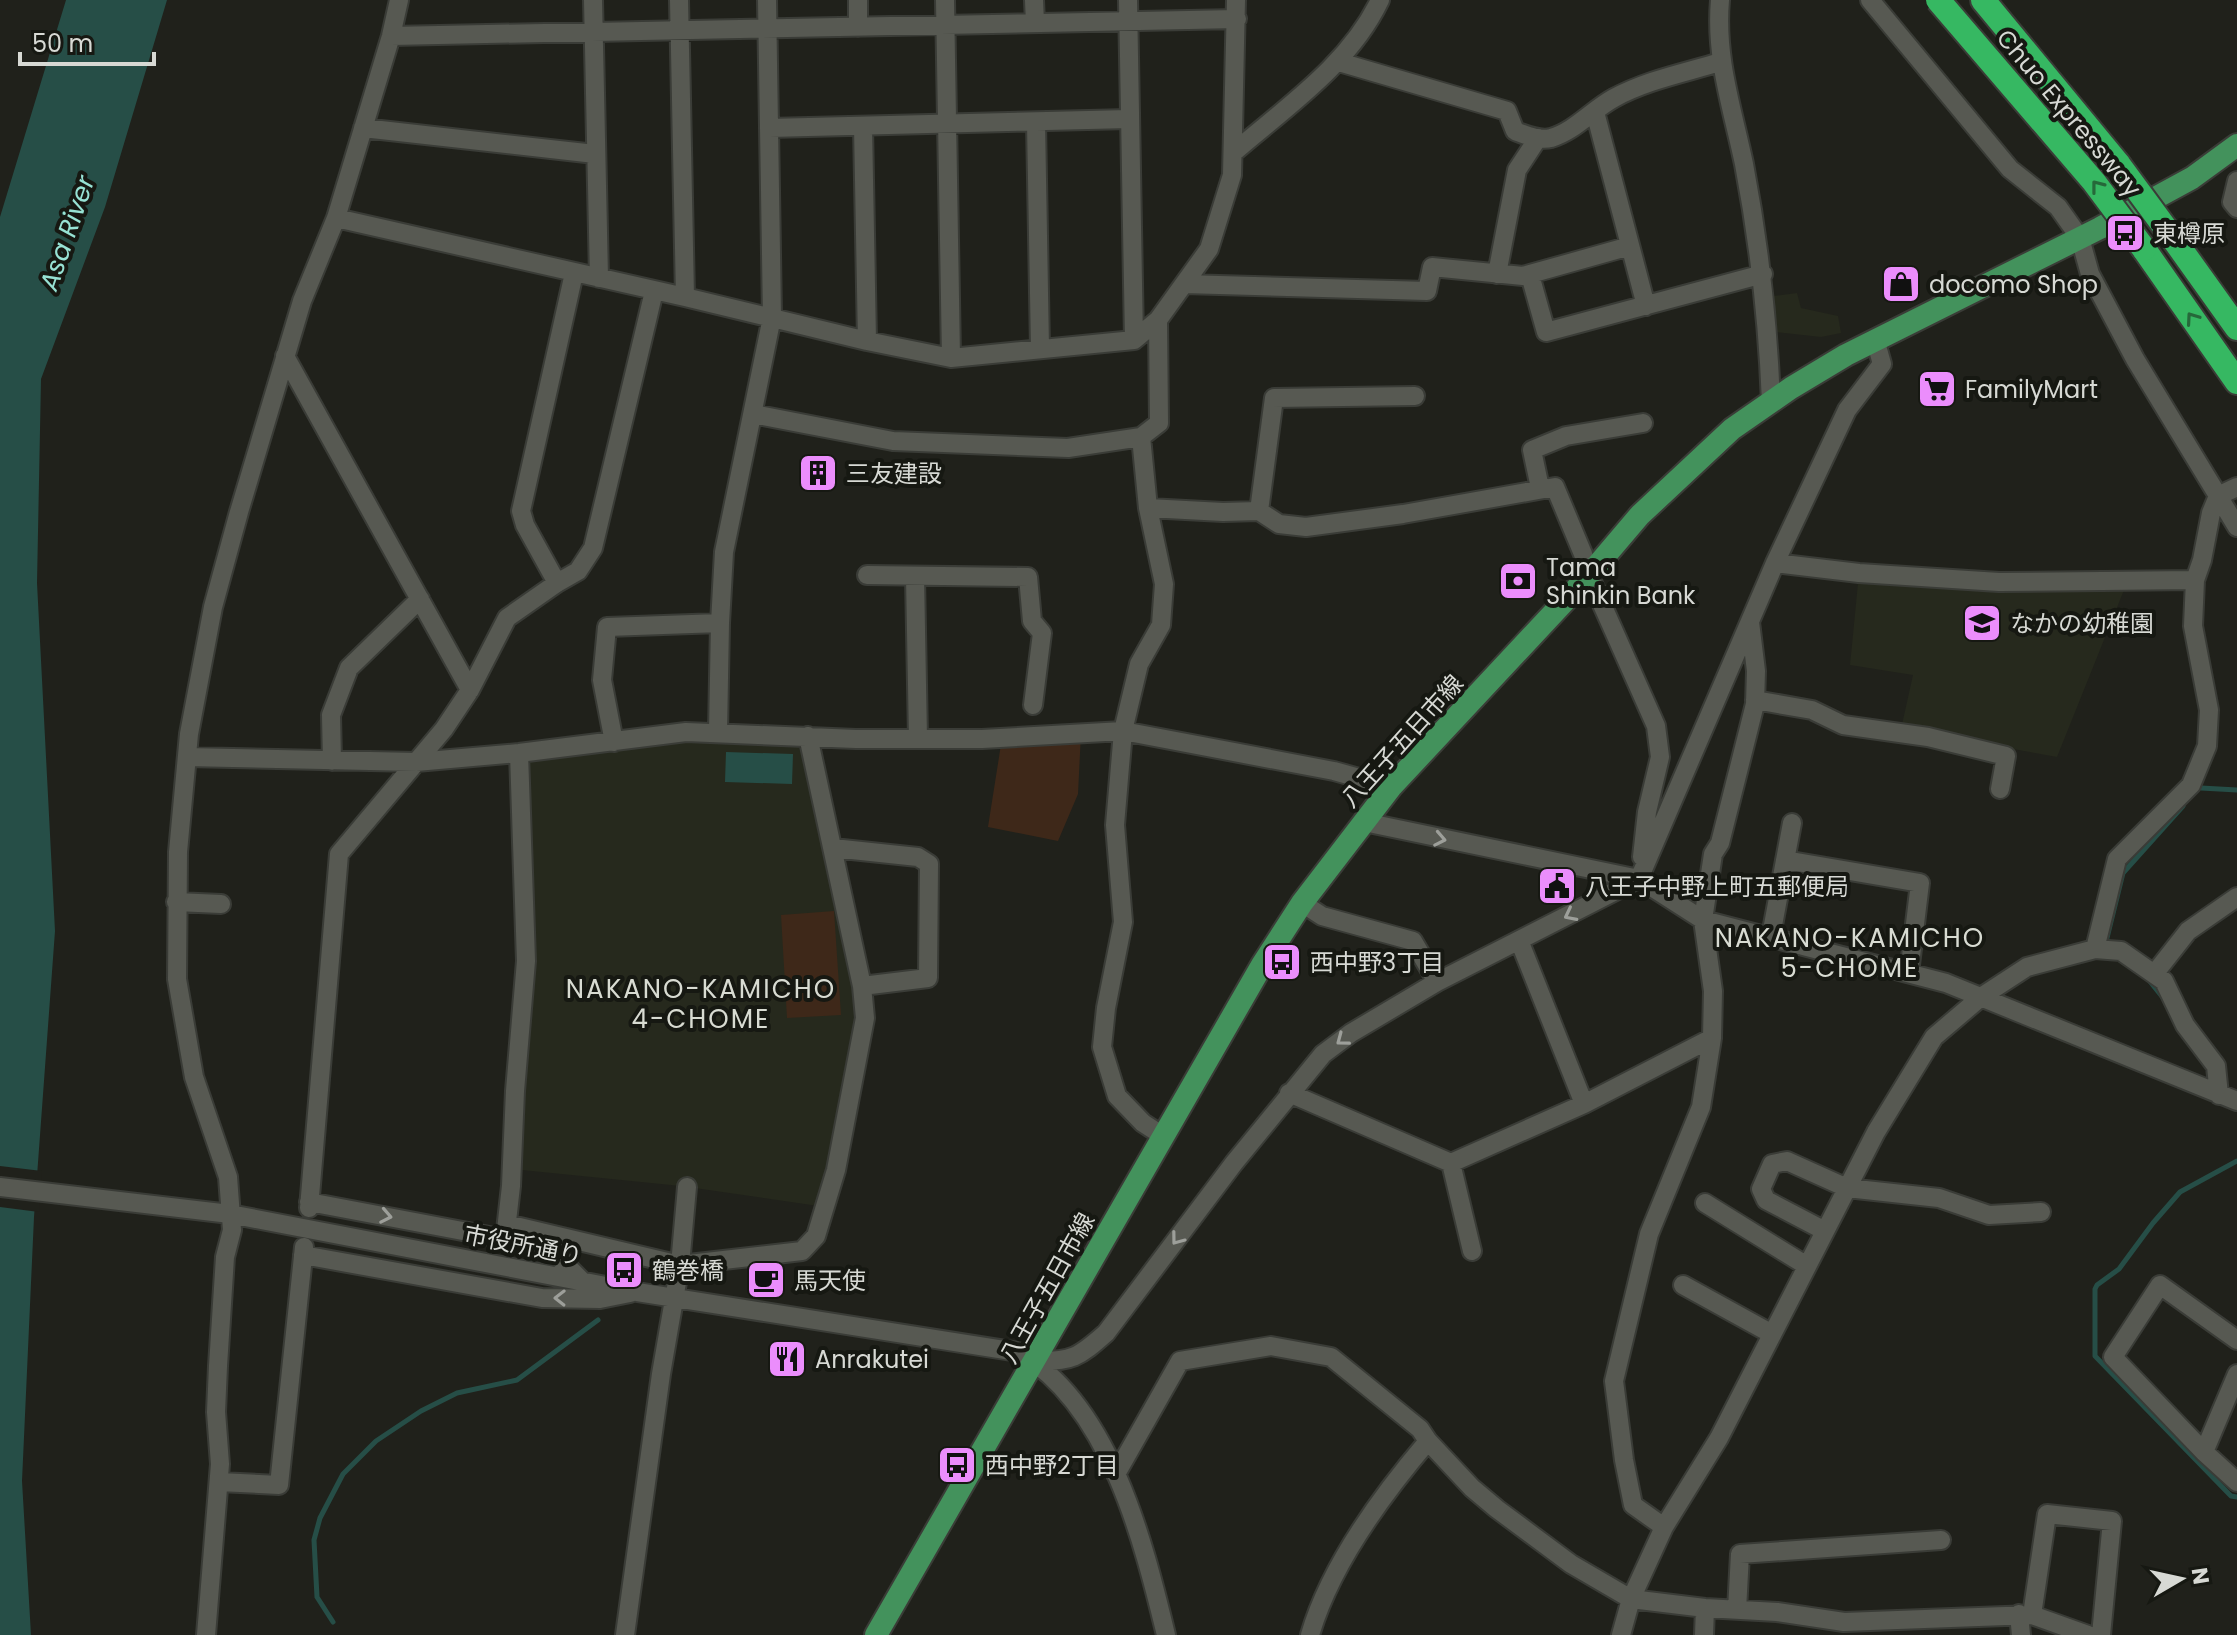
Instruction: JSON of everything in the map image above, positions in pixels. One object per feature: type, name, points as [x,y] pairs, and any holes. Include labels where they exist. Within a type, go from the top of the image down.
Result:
[{"type":"highway","name":"Chuo Expressway","points":[[1938,0],[2094,182],[2237,382]]},
{"type":"highway","name":"Chuo Expressway","points":[[1983,0],[2119,165],[2237,328]]},
{"type":"main road","name":"八王子五日市線","points":[[876,1635],[1262,965],[1302,903],[1391,787],[1589,575],[1640,515],[1732,429],[1875,339],[2080,238],[2234,156]]},
{"type":"street","points":[[206,1635],[219,1482],[216,1390],[225,1257],[232,1230],[226,1214],[224,1163],[199,1094],[177,979],[176,902],[187,757],[213,607],[285,356],[302,301],[336,218],[399,0]]},
{"type":"street","points":[[593,0],[599,278]]},
{"type":"street","points":[[679,0],[685,297]]},
{"type":"street","points":[[718,732],[724,552],[772,317],[767,0]]},
{"type":"street","points":[[858,0],[858,27]]},
{"type":"street","points":[[945,0],[951,358]]},
{"type":"street","points":[[1034,0],[1035,23]]},
{"type":"street","points":[[1128,0],[1134,340]]},
{"type":"street","points":[[336,218],[951,358],[1134,340],[1158,320],[1209,249],[1232,175],[1236,0]]},
{"type":"street","points":[[1233,153],[1339,62],[1368,25],[1380,0]]},
{"type":"street","points":[[1720,0],[1720,62],[1743,163],[1763,274],[1771,402]]},
{"type":"street","points":[[1870,0],[2010,169],[2058,207],[2080,238],[2090,274],[2135,359],[2237,527]]},
{"type":"street","points":[[391,36],[1237,19]]},
{"type":"street","points":[[1339,62],[1507,111],[1515,131],[1548,139],[1571,129],[1612,99],[1644,84],[1720,62]]},
{"type":"street","points":[[1595,112],[1646,306]]},
{"type":"street","points":[[769,128],[1129,119]]},
{"type":"street","points":[[1036,122],[1040,349]]},
{"type":"street","points":[[863,126],[867,341]]},
{"type":"street","points":[[363,128],[595,154]]},
{"type":"street","points":[[1497,274],[1517,170],[1538,138]]},
{"type":"street","points":[[2237,181],[2232,202],[2237,208]]},
{"type":"street","points":[[1184,284],[1427,291],[1432,267],[1530,275],[1630,246]]},
{"type":"street","points":[[557,583],[525,525],[521,511],[574,273]]},
{"type":"street","points":[[1530,275],[1546,332],[1763,274]]},
{"type":"street","points":[[654,291],[593,548],[578,571],[507,618],[470,690],[444,729],[339,854],[309,1205],[506,1231],[680,1265],[802,1251],[816,1236],[836,1170],[865,1018],[862,986],[808,736]]},
{"type":"street","points":[[753,414],[893,441],[1068,448],[1141,437],[1159,423],[1158,320]]},
{"type":"street","points":[[1035,1361],[1063,1362],[1085,1352],[1106,1333],[1289,1093],[1323,1054],[1351,1033],[1437,982],[1639,879],[1750,619],[1847,410],[1882,364],[1875,339]]},
{"type":"street","points":[[285,356],[470,690]]},
{"type":"street","points":[[1259,511],[1274,398],[1415,396]]},
{"type":"street","points":[[1540,488],[1532,450],[1566,436],[1643,423]]},
{"type":"street","points":[[1141,437],[1148,508],[1164,584],[1161,625],[1139,664],[1123,731],[1115,825],[1123,922],[1106,1008],[1102,1047],[1117,1096],[1143,1123],[1163,1136]]},
{"type":"street","points":[[1148,508],[1259,511],[1279,524],[1306,527],[1403,514],[1555,487],[1589,575],[1651,710],[1659,743],[1660,757],[1647,812],[1639,879]]},
{"type":"street","points":[[2095,949],[2117,859],[2191,785],[2207,746],[2209,710],[2193,626],[2195,580],[2218,496],[2237,487]]},
{"type":"street","points":[[1775,563],[1859,573],[1999,582],[2195,580]]},
{"type":"street","points":[[867,575],[1028,577],[1032,621],[1042,633],[1033,705]]},
{"type":"street","points":[[915,576],[918,739]]},
{"type":"street","points":[[332,761],[331,715],[349,668],[420,599]]},
{"type":"street","points":[[1664,1527],[1633,1505],[1614,1381],[1649,1234],[1701,1107],[1712,1038],[1713,991],[1703,920],[1713,854],[1720,843],[1755,700],[1756,671],[1750,619]]},
{"type":"street","points":[[614,742],[602,680],[607,627],[720,623]]},
{"type":"street","points":[[1755,700],[1812,710],[1843,725],[1928,737],[2006,756],[2000,789]]},
{"type":"street","points":[[187,757],[416,762],[519,753],[686,732],[982,739],[1123,731],[1334,771],[1391,787]]},
{"type":"street","points":[[506,1231],[526,961],[519,753]]},
{"type":"street","points":[[1364,822],[1639,879],[1703,920],[1946,983],[2228,1098]]},
{"type":"street","points":[[1771,936],[1792,823]]},
{"type":"street","points":[[833,848],[918,857],[929,864],[928,978],[862,986]]},
{"type":"street","points":[[1785,860],[1920,883],[1909,973]]},
{"type":"street","points":[[2155,973],[2188,931],[2237,897]]},
{"type":"street","points":[[176,902],[221,904]]},
{"type":"street","points":[[1302,903],[1322,916],[1413,941],[1437,982]]},
{"type":"street","points":[[1519,940],[1584,1104]]},
{"type":"street","points":[[1621,1635],[1631,1599],[1664,1527],[1719,1438],[1876,1132],[1934,1037],[1981,997],[2027,967],[2095,949],[2121,951],[2164,981],[2185,1025],[2216,1066],[2228,1098]]},
{"type":"street","points":[[1289,1093],[1451,1163],[1584,1104],[1712,1038]]},
{"type":"street","points":[[1825,1231],[1766,1200],[1761,1189],[1772,1164],[1787,1161],[1847,1188],[1939,1198],[1989,1215],[2041,1212]]},
{"type":"street","points":[[1451,1163],[1472,1251]]},
{"type":"street","name":"市役所通り","points":[[0,1187],[226,1214],[637,1292],[1000,1347],[1035,1361]]},
{"type":"street","points":[[625,1635],[680,1265],[687,1187]]},
{"type":"street","points":[[1705,1203],[1807,1266]]},
{"type":"street","points":[[506,1231],[558,1254],[581,1280]]},
{"type":"street","points":[[219,1482],[279,1485],[303,1251],[542,1298],[600,1299],[637,1292]]},
{"type":"street","points":[[1683,1285],[1772,1334]]},
{"type":"street","points":[[2237,1340],[2160,1285],[2113,1357],[2237,1482]]},
{"type":"street","points":[[1116,1474],[1180,1361],[1271,1346],[1331,1357],[1420,1429],[1472,1488],[1497,1509],[1571,1564],[1631,1599],[1798,1615],[1844,1629],[2025,1614],[2088,1635]]},
{"type":"street","points":[[1035,1361],[1057,1380],[1071,1398],[1116,1474],[1137,1526],[1166,1635]]},
{"type":"street","points":[[2204,1452],[2237,1374]]},
{"type":"street","points":[[1310,1635],[1324,1595],[1348,1554],[1398,1476],[1428,1441]]},
{"type":"street","points":[[2021,1635],[2047,1514],[2112,1521],[2101,1635]]},
{"type":"street","points":[[1737,1610],[1740,1554],[1941,1540]]},
{"type":"street","points":[[1704,1635],[1705,1608]]},
{"type":"street","points":[[1794,1635],[1798,1615]]},
{"type":"shaded area","points":[[1797,293],[1801,308],[1838,316],[1841,333],[1821,337],[1775,332],[1773,296]]},
{"type":"shaded area","name":"なかの幼稚園","points":[[1859,573],[2128,580],[2057,757],[1901,729],[1913,675],[1850,665]]},
{"type":"shaded area","points":[[1081,733],[1078,794],[1058,841],[988,827],[1002,738]]},
{"type":"shaded area","points":[[808,736],[862,986],[825,1207],[681,1186],[512,1169],[526,961],[519,753],[614,742]]},
{"type":"shaded area","points":[[834,911],[841,1015],[787,1018],[781,915]]},
{"type":"water","name":"Asa River","points":[[66,0],[167,0],[105,207],[41,379],[37,583],[55,931],[34,1217],[22,1481],[31,1635],[0,1635],[0,217]]},
{"type":"water","points":[[726,752],[793,754],[792,784],[725,782]]},
{"type":"pier","points":[[0,1166],[42,1171],[39,1212],[0,1207]]},
{"type":"waterway","points":[[2201,788],[2237,790]]},
{"type":"waterway","points":[[2106,942],[2123,873],[2183,806]]},
{"type":"waterway","points":[[2148,979],[2164,999]]},
{"type":"waterway","points":[[2237,1161],[2180,1192],[2119,1269],[2095,1289],[2095,1356],[2231,1496],[2237,1497]]},
{"type":"waterway","points":[[333,1622],[317,1597],[314,1540],[320,1518],[343,1474],[376,1441],[421,1411],[457,1393],[517,1380],[598,1320]]},
{"type":"place","name":"東樽原","points":[[2125,233]]},
{"type":"place","name":"docomo Shop","points":[[1901,284]]},
{"type":"place","name":"FamilyMart","points":[[1937,389]]},
{"type":"place","name":"三友建設","points":[[818,473]]},
{"type":"place","name":"Tama Shinkin Bank","points":[[1518,581]]},
{"type":"place","name":"なかの幼稚園","points":[[1982,623]]},
{"type":"place","name":"八王子中野上町五郵便局","points":[[1557,886]]},
{"type":"place","name":"西中野3丁目","points":[[1282,962]]},
{"type":"place","name":"鶴巻橋","points":[[624,1270]]},
{"type":"place","name":"馬天使","points":[[766,1280]]},
{"type":"place","name":"Anrakutei","points":[[787,1359]]},
{"type":"place","name":"西中野2丁目","points":[[957,1465]]},
{"type":"district","name":"NAKANO-KAMICHO 5-CHOME","points":[[1850,953]]},
{"type":"district","name":"NAKANO-KAMICHO 4-CHOME","points":[[701,1004]]}]
